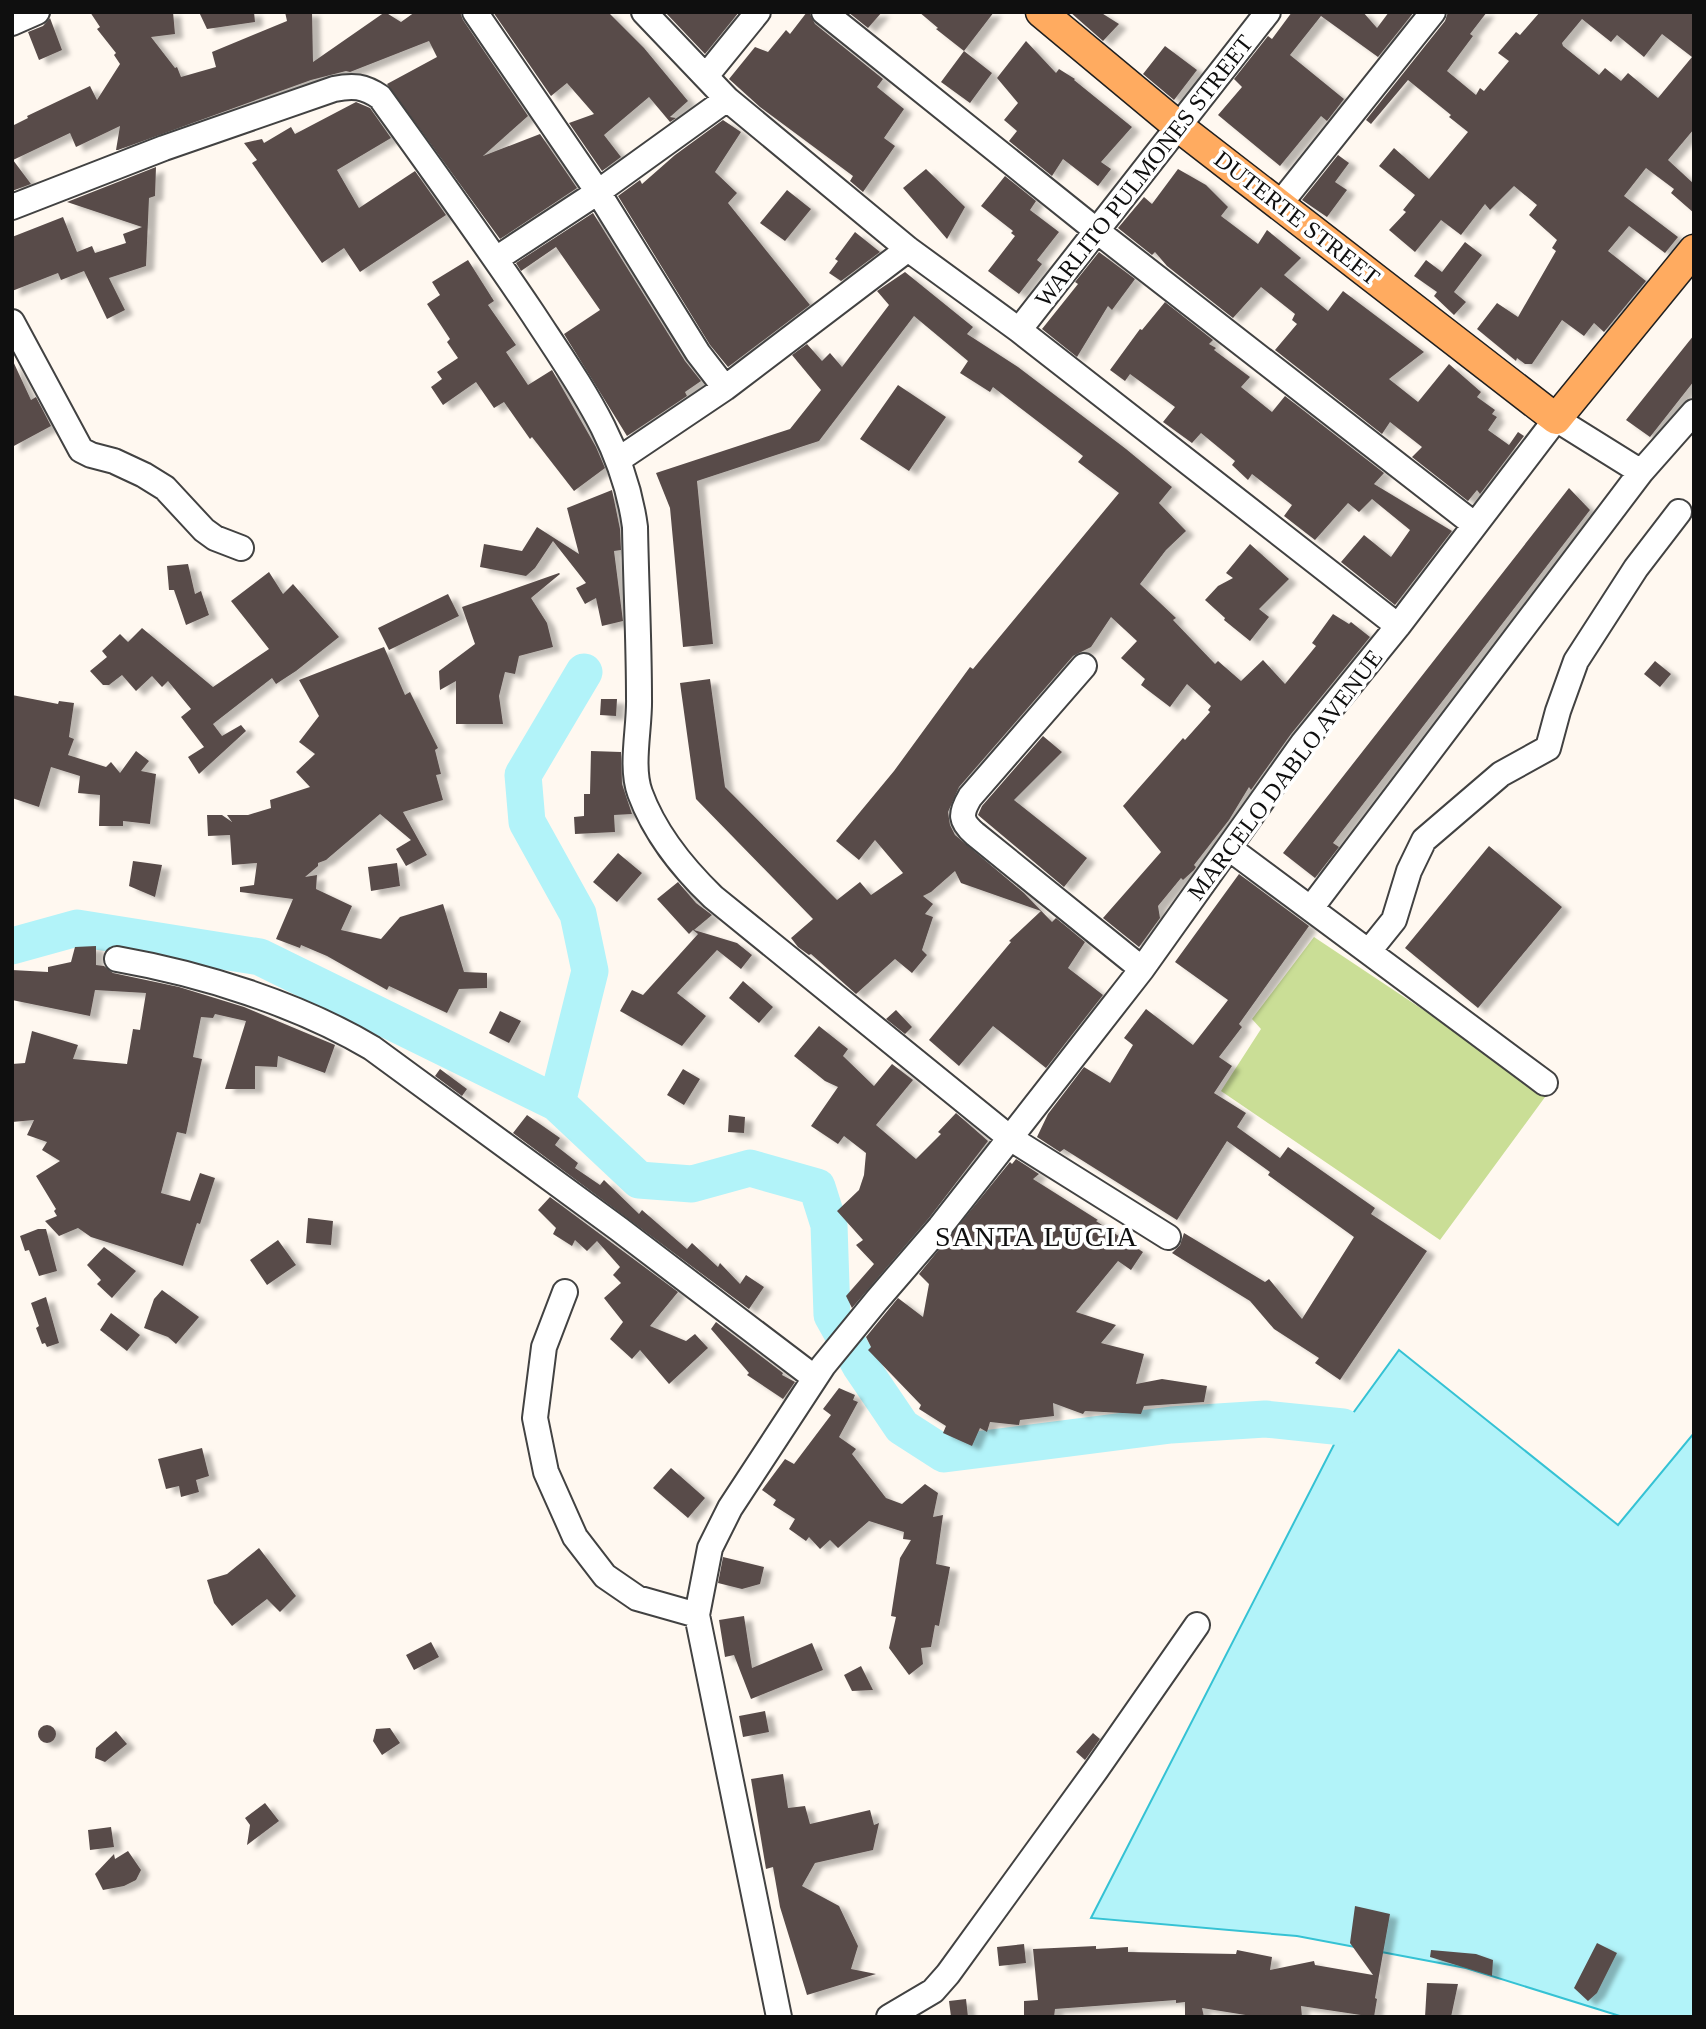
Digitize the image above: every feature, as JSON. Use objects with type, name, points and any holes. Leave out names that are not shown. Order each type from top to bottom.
[{"type":"main road","name":"DUTERTE STREET","points":[[1041,12],[1179,127],[1556,419]]},
{"type":"main road","name":"MARCELO DABLO AVENUE","points":[[1556,419],[1694,250]]},
{"type":"street","points":[[12,23],[37,12]]},
{"type":"street","points":[[475,12],[598,192],[698,353],[725,388]]},
{"type":"street","points":[[644,12],[727,99],[908,249],[1019,330],[1398,626]]},
{"type":"street","points":[[706,76],[758,12]]},
{"type":"street","points":[[824,12],[1097,231],[1475,525]]},
{"type":"street","name":"WARLITO PULMONES STREET","points":[[1019,330],[1268,12]]},
{"type":"street","points":[[1279,205],[1433,12]]},
{"type":"street","points":[[12,207],[163,148],[334,89],[352,85],[366,88],[380,97],[496,259],[586,395],[605,428],[618,460],[632,506],[635,527],[638,783],[654,825],[687,870],[713,897],[1010,1138],[1168,1237]]},
{"type":"street","points":[[496,259],[598,192],[727,99]]},
{"type":"street","points":[[618,460],[725,388],[908,249]]},
{"type":"street","points":[[12,322],[81,450],[145,475],[165,488],[204,530],[215,538],[241,548]]},
{"type":"street","points":[[1311,908],[1641,471],[1694,412]]},
{"type":"street","points":[[1556,419],[1641,471]]},
{"type":"street","name":"MARCELO DABLO AVENUE","points":[[697,1615],[710,1548],[730,1508],[819,1372],[940,1227],[1142,968],[1303,743],[1398,626],[1556,419]]},
{"type":"street","points":[[1369,951],[1394,920],[1409,871],[1424,840],[1501,774],[1548,748],[1576,661],[1636,568],[1679,512]]},
{"type":"street","points":[[1084,666],[977,789],[961,816],[963,823],[975,834],[1142,968]]},
{"type":"street","points":[[1229,848],[1545,1083]]},
{"type":"street","points":[[117,959],[186,973],[278,1004],[352,1037],[399,1067],[819,1372]]},
{"type":"street","points":[[565,1292],[544,1347],[535,1418],[546,1472],[575,1537],[605,1576],[637,1598],[697,1615],[779,2017]]},
{"type":"street","points":[[889,2017],[933,1991],[948,1974],[1197,1625]]},
{"type":"green space","points":[[1314,937],[1548,1093],[1440,1240],[1221,1091],[1261,1029],[1252,1019]]},
{"type":"water","points":[[1399,1350],[1618,1525],[1694,1433],[1694,2017],[1623,2017],[1466,1968],[1297,1936],[1091,1918],[1343,1427]]},
{"type":"building","points":[[90,12],[173,12],[175,34],[151,37],[175,68],[177,67],[181,77],[216,67],[212,52],[287,21],[285,12],[312,12],[313,62],[385,12],[401,22],[415,12],[460,12],[528,116],[483,156],[540,134],[577,188],[500,239],[387,84],[437,57],[429,41],[350,72],[311,80],[118,150],[120,126],[76,147],[70,133],[13,160],[31,184],[12,191],[12,126],[90,86],[97,100],[120,64],[114,55],[116,53],[97,29],[100,27]]},
{"type":"building","points":[[199,12],[254,12],[255,22],[207,29]]},
{"type":"building","points":[[493,12],[608,12],[644,48],[688,101],[670,117],[676,118],[670,122],[649,97],[604,135],[621,157],[602,171],[569,123],[594,114],[567,83],[551,96]]},
{"type":"building","points":[[665,12],[739,12],[705,54]]},
{"type":"building","points":[[807,12],[815,24],[883,79],[877,87],[904,109],[884,138],[895,146],[863,192],[850,181],[853,176],[760,107],[729,79],[755,47],[768,52],[786,30],[790,34]]},
{"type":"building","points":[[848,12],[882,12],[868,28]]},
{"type":"building","points":[[919,12],[994,12],[964,51]]},
{"type":"building","points":[[1070,12],[1100,12],[1119,24],[1103,41]]},
{"type":"building","points":[[1292,12],[1363,12],[1377,28],[1389,12],[1414,12],[1378,57],[1321,16],[1290,55],[1344,99],[1327,121],[1321,116],[1280,166],[1218,115],[1242,87],[1234,79],[1268,36],[1272,39]]},
{"type":"building","points":[[1448,12],[1487,12],[1447,71],[1476,95],[1480,88],[1484,91],[1509,61],[1498,53],[1516,32],[1520,35],[1540,12],[1694,12],[1694,129],[1668,160],[1694,184],[1694,213],[1671,193],[1674,189],[1646,168],[1624,196],[1678,237],[1665,253],[1629,226],[1608,251],[1646,281],[1604,332],[1594,323],[1584,336],[1562,320],[1532,364],[1525,364],[1517,358],[1516,361],[1477,329],[1497,303],[1518,317],[1556,251],[1552,248],[1557,240],[1529,215],[1537,205],[1514,186],[1490,210],[1485,204],[1461,235],[1441,220],[1415,252],[1389,230],[1406,212],[1403,210],[1415,195],[1379,166],[1394,148],[1429,179],[1468,132],[1408,80],[1371,124],[1366,120],[1445,21]],"holes":[[[1582,19],[1611,42],[1617,35],[1644,57],[1662,34],[1692,57],[1658,98],[1628,73],[1621,81],[1605,68],[1599,75],[1562,43]]]},
{"type":"building","points":[[50,18],[62,50],[39,60],[28,32],[43,26]]},
{"type":"building","points":[[1026,41],[1056,73],[1059,69],[1075,79],[1132,127],[1101,162],[1111,169],[1098,186],[1063,159],[1052,176],[1009,141],[1017,131],[1004,120],[1018,103],[997,78]]},
{"type":"building","points":[[1165,46],[1197,70],[1174,100],[1143,74]]},
{"type":"building","points":[[964,51],[992,73],[970,103],[941,82]]},
{"type":"building","points":[[356,102],[370,108],[391,138],[337,170],[359,208],[415,171],[446,215],[360,272],[344,248],[322,263],[252,163],[257,160],[244,143],[262,139],[264,143],[291,127],[295,134]]},
{"type":"building","points":[[723,120],[741,132],[715,172],[737,193],[728,203],[810,305],[728,367],[710,345],[618,196],[640,180],[642,184],[675,155]]},
{"type":"building","points":[[1338,155],[1349,163],[1335,182],[1347,190],[1327,217],[1302,200]]},
{"type":"building","points":[[156,167],[155,196],[149,198],[146,266],[109,278],[125,310],[107,319],[84,271],[61,280],[58,273],[12,291],[12,237],[63,217],[77,252],[92,246],[95,253],[126,243],[123,234],[142,227],[67,202]]},
{"type":"building","points":[[926,169],[965,207],[947,239],[903,188]]},
{"type":"building","points":[[1178,169],[1206,185],[1228,207],[1221,216],[1258,244],[1267,230],[1301,258],[1284,275],[1328,311],[1343,291],[1424,352],[1389,379],[1418,402],[1449,364],[1481,392],[1477,397],[1495,410],[1492,414],[1497,417],[1488,430],[1509,445],[1518,432],[1524,436],[1480,494],[1477,490],[1468,501],[1412,457],[1422,447],[1390,422],[1382,434],[1275,350],[1297,324],[1292,320],[1295,314],[1261,287],[1233,318],[1167,266],[1155,252],[1152,255],[1118,228],[1144,197],[1152,204]]},
{"type":"building","points":[[1005,176],[1036,201],[1030,210],[1059,232],[1037,260],[1042,264],[1019,294],[988,271],[1015,236],[1011,233],[1013,231],[981,206]]},
{"type":"building","points":[[787,190],[811,209],[785,241],[760,223]]},
{"type":"building","points":[[593,213],[685,361],[701,381],[685,392],[687,396],[627,436],[564,334],[600,310],[556,247],[521,271],[516,263]]},
{"type":"building","points":[[855,232],[880,252],[841,281],[829,273],[838,261],[835,259]]},
{"type":"building","points":[[1465,242],[1482,255],[1454,292],[1466,302],[1454,315],[1434,296],[1437,292],[1414,276],[1426,260],[1442,272]]},
{"type":"building","points":[[1099,252],[1135,279],[1112,310],[1108,306],[1077,357],[1042,329],[1078,284],[1075,282]]},
{"type":"building","points":[[468,260],[494,301],[488,305],[516,345],[506,352],[528,385],[552,370],[596,447],[605,468],[574,491],[532,437],[530,439],[504,402],[494,408],[476,382],[443,405],[431,387],[442,379],[437,372],[458,358],[447,342],[450,339],[427,304],[440,295],[432,282]]},
{"type":"building","points":[[905,272],[973,327],[967,334],[1018,367],[1172,487],[1159,503],[1186,531],[1166,550],[1140,584],[1176,618],[1173,620],[1215,664],[1218,661],[1241,681],[1263,660],[1285,684],[1316,646],[1312,643],[1333,614],[1349,624],[1351,622],[1370,637],[1291,734],[1251,790],[1249,787],[1229,820],[1194,865],[1194,870],[1183,880],[1181,878],[1158,906],[1160,918],[1139,947],[1103,918],[1161,852],[1123,806],[1183,738],[1185,740],[1210,712],[1208,710],[1211,706],[1187,684],[1170,707],[1141,685],[1145,679],[1121,658],[1137,641],[1111,617],[1091,647],[1073,656],[959,787],[948,812],[955,835],[1024,893],[1052,922],[1056,918],[1085,942],[1068,968],[1103,995],[1046,1068],[993,1026],[959,1066],[929,1040],[1011,942],[1009,941],[1041,911],[961,883],[955,871],[923,896],[933,904],[925,914],[933,917],[922,950],[927,955],[912,973],[895,959],[856,994],[811,954],[798,947],[791,938],[813,919],[696,799],[680,683],[710,679],[725,787],[837,900],[860,882],[871,895],[903,873],[875,840],[859,860],[836,841],[894,771],[970,667],[973,669],[1119,493],[1078,462],[1083,456],[993,387],[990,392],[960,373],[968,361],[914,316],[819,441],[697,481],[713,644],[683,647],[670,508],[656,473],[790,429],[821,390],[792,355],[807,344],[822,361],[830,353],[842,367],[889,305],[877,291]]},
{"type":"building","points":[[1165,302],[1213,340],[1209,344],[1216,348],[1214,350],[1250,377],[1241,387],[1272,412],[1285,396],[1384,473],[1374,484],[1452,531],[1395,605],[1341,562],[1364,535],[1391,557],[1410,530],[1372,499],[1359,512],[1348,503],[1315,540],[1284,516],[1292,505],[1252,474],[1248,480],[1232,465],[1235,461],[1201,433],[1192,443],[1163,422],[1175,407],[1130,374],[1125,381],[1110,370],[1140,329],[1142,330]]},
{"type":"building","points":[[1694,335],[1694,381],[1650,437],[1626,420]]},
{"type":"building","points":[[12,359],[31,400],[36,397],[51,426],[12,447]]},
{"type":"building","points":[[898,385],[946,417],[909,471],[860,439]]},
{"type":"building","points":[[1569,488],[1590,510],[1333,843],[1339,847],[1315,878],[1283,853]]},
{"type":"building","points":[[612,490],[620,529],[621,550],[614,551],[623,621],[602,626],[596,598],[585,604],[576,588],[586,583],[553,541],[535,568],[526,576],[480,567],[484,544],[522,551],[537,527],[579,554],[567,508]]},
{"type":"building","points":[[1250,544],[1289,579],[1259,609],[1269,617],[1250,641],[1205,600],[1218,586],[1233,578],[1226,573]]},
{"type":"building","points":[[188,564],[195,594],[201,591],[209,615],[186,625],[174,590],[169,590],[167,566]]},
{"type":"building","points":[[269,572],[283,594],[293,584],[339,637],[276,684],[272,678],[213,724],[222,736],[241,725],[246,731],[199,774],[188,757],[204,747],[181,717],[191,709],[168,681],[162,687],[152,676],[136,691],[122,675],[109,685],[103,685],[90,671],[107,657],[102,651],[120,634],[128,642],[142,628],[213,687],[269,649],[231,601]]},
{"type":"building","points":[[559,573],[531,598],[547,623],[553,647],[519,656],[515,674],[505,672],[499,696],[503,724],[456,724],[456,681],[440,690],[439,671],[475,644],[462,607]]},
{"type":"building","points":[[448,594],[459,616],[389,650],[378,628]]},
{"type":"building","points":[[384,647],[405,695],[410,692],[438,748],[435,750],[441,774],[436,775],[443,800],[403,812],[427,855],[406,866],[396,849],[411,840],[380,814],[326,860],[318,863],[305,877],[317,875],[316,889],[352,906],[341,930],[381,939],[400,917],[443,904],[464,972],[487,973],[487,988],[459,989],[447,1013],[389,986],[387,990],[327,956],[301,945],[300,948],[276,939],[293,899],[240,892],[240,887],[254,885],[257,863],[232,865],[230,835],[208,836],[207,815],[222,815],[232,822],[227,815],[248,815],[271,808],[270,800],[310,787],[296,772],[315,754],[299,742],[319,716],[299,680]]},
{"type":"building","points":[[1655,661],[1671,674],[1660,687],[1644,674]]},
{"type":"building","points":[[12,695],[58,704],[59,701],[74,703],[69,737],[74,739],[68,755],[106,767],[111,762],[120,773],[136,751],[149,761],[141,771],[156,774],[150,824],[123,821],[123,826],[99,826],[100,795],[78,793],[80,776],[51,767],[39,807],[12,798]]},
{"type":"building","points":[[601,699],[617,699],[616,716],[600,715]]},
{"type":"building","points":[[1043,736],[1062,752],[1014,800],[1087,858],[1064,887],[978,815],[982,806]]},
{"type":"building","points":[[591,751],[621,752],[622,784],[632,814],[614,815],[615,832],[575,834],[574,817],[584,816],[584,794],[590,794]]},
{"type":"building","points":[[1489,846],[1562,907],[1478,1008],[1405,948]]},
{"type":"building","points":[[618,853],[642,873],[617,902],[593,882]]},
{"type":"building","points":[[133,861],[162,865],[155,897],[129,886]]},
{"type":"building","points":[[397,863],[400,886],[371,891],[368,867]]},
{"type":"building","points":[[1239,874],[1309,926],[1239,1024],[1242,1027],[1219,1057],[1232,1066],[1214,1093],[1246,1113],[1237,1127],[1280,1158],[1288,1147],[1375,1208],[1371,1214],[1427,1251],[1340,1380],[1315,1363],[1319,1358],[1274,1329],[1250,1301],[1172,1253],[1180,1245],[1184,1233],[1265,1282],[1269,1279],[1302,1319],[1354,1237],[1268,1175],[1270,1172],[1227,1141],[1177,1220],[1064,1149],[1060,1152],[1037,1137],[1048,1114],[1084,1067],[1110,1083],[1133,1045],[1124,1038],[1146,1009],[1193,1045],[1228,1000],[1175,962]]},
{"type":"building","points":[[678,882],[696,903],[712,915],[694,930],[737,943],[752,955],[741,969],[717,950],[677,993],[706,1016],[682,1046],[620,1011],[632,990],[643,995],[698,934],[693,930],[689,934],[657,899]]},
{"type":"building","points":[[96,946],[96,965],[104,966],[113,973],[179,987],[244,1007],[335,1045],[325,1073],[278,1056],[277,1067],[255,1066],[255,1089],[225,1089],[246,1021],[215,1014],[213,1018],[201,1017],[193,1057],[202,1059],[186,1134],[177,1132],[161,1193],[190,1201],[200,1173],[215,1178],[183,1266],[91,1237],[78,1228],[59,1236],[45,1221],[57,1216],[54,1211],[56,1209],[36,1176],[60,1161],[42,1150],[47,1142],[27,1135],[34,1120],[12,1122],[12,1064],[25,1063],[32,1031],[78,1045],[73,1059],[127,1064],[133,1029],[140,1030],[146,993],[95,990],[90,1016],[12,1000],[12,970],[48,972],[48,967],[71,962],[75,947]]},
{"type":"building","points":[[743,981],[773,1007],[759,1023],[729,998]]},
{"type":"building","points":[[896,1010],[912,1027],[905,1034],[886,1019]]},
{"type":"building","points":[[500,1011],[521,1021],[509,1043],[489,1033]]},
{"type":"building","points":[[819,1026],[848,1049],[843,1056],[874,1086],[892,1064],[913,1080],[876,1125],[916,1159],[941,1134],[938,1132],[956,1113],[988,1141],[929,1218],[852,1308],[846,1296],[874,1264],[856,1245],[863,1240],[837,1211],[859,1190],[864,1175],[866,1153],[844,1136],[838,1144],[811,1126],[838,1087],[825,1081],[794,1056]]},
{"type":"building","points":[[440,1069],[467,1089],[462,1096],[435,1076]]},
{"type":"building","points":[[683,1069],[700,1079],[684,1105],[667,1095]]},
{"type":"building","points":[[527,1115],[560,1138],[555,1145],[578,1163],[575,1168],[600,1185],[604,1180],[639,1214],[642,1210],[687,1249],[692,1243],[718,1267],[720,1263],[740,1284],[746,1275],[764,1287],[749,1309],[513,1133]]},
{"type":"building","points":[[729,1115],[745,1117],[744,1133],[728,1132]]},
{"type":"building","points":[[1016,1159],[1039,1174],[1033,1179],[1143,1252],[1131,1270],[1118,1261],[1076,1312],[1116,1325],[1101,1343],[1144,1354],[1136,1384],[1162,1379],[1207,1386],[1204,1402],[1144,1406],[1141,1414],[1085,1411],[1083,1414],[1053,1403],[1054,1416],[1020,1420],[1019,1425],[990,1422],[987,1432],[980,1428],[972,1446],[943,1433],[946,1426],[919,1409],[921,1405],[868,1350],[871,1347],[866,1337],[898,1298],[923,1317],[929,1284],[919,1274],[1010,1162],[1012,1164]]},
{"type":"building","points":[[550,1197],[678,1292],[650,1326],[686,1341],[695,1334],[708,1348],[669,1384],[640,1350],[632,1359],[610,1339],[623,1322],[604,1298],[621,1283],[613,1275],[620,1267],[597,1241],[587,1251],[575,1240],[572,1246],[553,1234],[556,1228],[538,1210]]},
{"type":"building","points":[[308,1218],[333,1221],[331,1245],[306,1243]]},
{"type":"building","points":[[46,1229],[57,1271],[39,1276],[29,1250],[25,1251],[20,1236]]},
{"type":"building","points":[[278,1240],[296,1265],[267,1285],[250,1260]]},
{"type":"building","points":[[104,1247],[136,1271],[112,1298],[97,1284],[101,1280],[87,1265]]},
{"type":"building","points":[[162,1290],[199,1317],[176,1344],[168,1337],[144,1328],[154,1299]]},
{"type":"building","points":[[46,1297],[59,1343],[47,1347],[45,1343],[42,1344],[36,1328],[39,1326],[31,1303]]},
{"type":"building","points":[[111,1313],[140,1335],[127,1351],[100,1330]]},
{"type":"building","points":[[716,1322],[783,1373],[782,1375],[795,1382],[783,1399],[747,1375],[749,1373],[711,1329]]},
{"type":"building","points":[[839,1388],[855,1395],[853,1400],[858,1402],[839,1437],[856,1449],[852,1454],[886,1498],[902,1504],[925,1484],[938,1493],[933,1517],[943,1515],[936,1564],[950,1567],[939,1626],[935,1625],[931,1647],[921,1648],[923,1664],[909,1675],[889,1648],[896,1617],[891,1616],[900,1558],[911,1540],[903,1539],[904,1532],[869,1521],[838,1548],[830,1540],[820,1549],[809,1537],[806,1541],[789,1529],[795,1519],[773,1505],[776,1500],[762,1490],[785,1459],[794,1464],[831,1415],[823,1409]]},
{"type":"building","points":[[202,1448],[209,1476],[196,1480],[199,1492],[181,1497],[179,1486],[166,1489],[158,1459]]},
{"type":"building","points":[[671,1468],[705,1498],[688,1518],[653,1488]]},
{"type":"building","points":[[259,1548],[296,1596],[280,1612],[267,1599],[232,1626],[214,1603],[207,1580],[227,1574]]},
{"type":"building","points":[[723,1557],[764,1567],[760,1584],[742,1589],[718,1583]]},
{"type":"building","points":[[744,1616],[752,1668],[812,1643],[823,1670],[751,1699],[734,1655],[725,1657],[719,1620]]},
{"type":"building","points":[[431,1642],[439,1657],[414,1670],[406,1655]]},
{"type":"building","points":[[861,1666],[873,1690],[852,1691],[844,1675]]},
{"type":"building","points":[[765,1711],[769,1732],[743,1737],[739,1716]]},
{"type":"building","points":[[47,1725],[53,1728],[56,1734],[53,1740],[47,1743],[41,1740],[38,1734],[41,1728]]},
{"type":"building","points":[[390,1728],[400,1743],[382,1755],[373,1741],[376,1729]]},
{"type":"building","points":[[116,1731],[127,1744],[105,1762],[95,1758],[96,1748]]},
{"type":"building","points":[[1093,1733],[1100,1739],[1085,1760],[1076,1752]]},
{"type":"building","points":[[783,1774],[788,1808],[805,1806],[810,1824],[870,1810],[874,1825],[879,1823],[873,1850],[815,1863],[802,1886],[839,1906],[858,1946],[851,1969],[876,1974],[807,1995],[780,1907],[773,1867],[766,1869],[751,1779]]},
{"type":"building","points":[[265,1803],[279,1821],[247,1845],[250,1825],[245,1818]]},
{"type":"building","points":[[111,1827],[114,1847],[90,1850],[88,1830]]},
{"type":"building","points":[[128,1851],[141,1870],[136,1880],[124,1886],[103,1890],[95,1874],[114,1854],[115,1859]]},
{"type":"building","points":[[1355,1906],[1390,1914],[1374,2017],[1301,2006],[1302,2017],[1258,2017],[1202,2008],[1204,2017],[1185,2017],[1185,2002],[1176,2003],[1176,2000],[1055,2009],[1054,2017],[1024,2017],[1024,2001],[1038,2000],[1033,1949],[1096,1946],[1096,1949],[1128,1947],[1128,1952],[1236,1954],[1237,1950],[1272,1957],[1270,1970],[1314,1961],[1315,1965],[1373,1975],[1350,1943]]},
{"type":"building","points":[[1597,1943],[1617,1953],[1597,1993],[1588,2001],[1574,1988]]},
{"type":"building","points":[[1024,1944],[1026,1963],[999,1966],[997,1947]]},
{"type":"building","points":[[1431,1950],[1476,1954],[1493,1960],[1492,1976],[1430,1957]]},
{"type":"building","points":[[1427,1983],[1458,1984],[1451,2017],[1425,2017]]},
{"type":"building","points":[[966,1999],[968,2017],[951,2017],[949,2001]]},
{"type":"waterway","points":[[557,1103],[590,971],[578,914],[527,822],[523,775],[584,672]]},
{"type":"waterway","points":[[12,946],[77,928],[260,957],[557,1103],[639,1180],[692,1184],[750,1168],[817,1187],[829,1225],[832,1315],[860,1365],[902,1427],[944,1454],[1171,1425],[1265,1419],[1343,1427]]},
{"type":"district","name":"SANTA LUCIA","points":[[1037,1236]]}]
